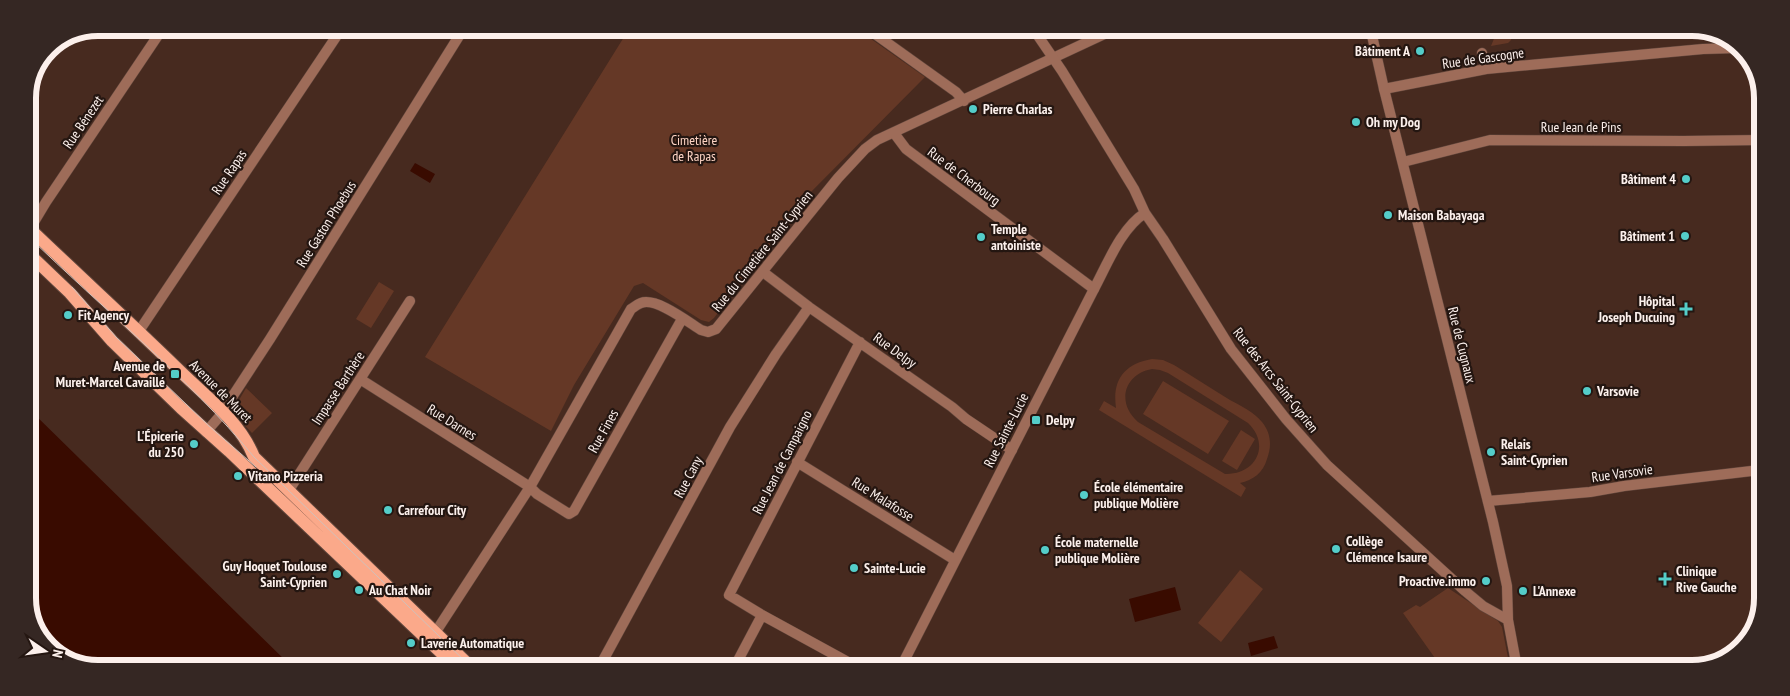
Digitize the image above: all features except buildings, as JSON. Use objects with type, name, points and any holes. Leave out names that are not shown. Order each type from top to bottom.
[{"type":"main road","name":"Avenue de Muret","points":[[36,236],[223,411],[243,434],[254,457],[464,660]]},
{"type":"main road","points":[[36,261],[70,293],[112,341],[206,432],[236,458],[449,660]]},
{"type":"street","name":"Rue Bénezet","points":[[36,217],[158,36]]},
{"type":"street","name":"Rue Rapas","points":[[139,331],[337,36]]},
{"type":"street","name":"Rue Gaston Phoebus","points":[[206,432],[223,411],[459,36]]},
{"type":"street","points":[[878,36],[956,92],[964,101]]},
{"type":"street","name":"Rue des Arcs Saint-Cyprien","points":[[1038,36],[1134,189],[1145,213],[1231,349],[1286,419],[1327,464],[1465,591],[1483,606],[1508,620]]},
{"type":"street","name":"Rue du Cimetière Saint-Cyprien","points":[[436,633],[530,487],[631,309],[642,302],[651,302],[662,306],[701,330],[708,332],[716,329],[838,178],[865,149],[877,140],[964,101],[1099,36]]},
{"type":"street","name":"Rue de Cugnaux","points":[[1373,36],[1384,89],[1488,501],[1507,586],[1508,620],[1516,660]]},
{"type":"street","name":"Rue de Gascogne","points":[[1384,89],[1434,74],[1728,48]]},
{"type":"street","points":[[1482,53],[1486,69]]},
{"type":"street","name":"Rue de Cherbourg","points":[[894,132],[898,141],[906,150],[1094,289]]},
{"type":"street","name":"Rue Jean de Pins","points":[[1403,162],[1490,140],[1754,140]]},
{"type":"street","name":"Rue Sainte-Lucie","points":[[905,660],[1094,289],[1133,221],[1145,213]]},
{"type":"street","name":"Rue Delpy","points":[[763,272],[809,307],[1012,450]]},
{"type":"street","name":"Impasse Barthère","points":[[289,490],[410,301]]},
{"type":"street","name":"Rue Cany","points":[[603,660],[730,427],[776,354],[809,307]]},
{"type":"street","name":"Rue Fines","points":[[530,487],[537,494],[568,514],[574,511],[682,319]]},
{"type":"street","name":"Rue Jean de Campaigno","points":[[762,615],[729,595],[860,342]]},
{"type":"street","name":"Rue Darnes","points":[[360,379],[530,487]]},
{"type":"street","name":"Rue Malafosse","points":[[797,462],[955,560]]},
{"type":"street","name":"Rue Varsovie","points":[[1488,501],[1590,492],[1624,486],[1754,471]]},
{"type":"street","points":[[738,660],[762,615],[846,660]]},
{"type":"green space","name":"Cimetière de Rapas","points":[[625,36],[867,36],[925,77],[807,196],[709,322],[701,320],[643,283],[634,286],[574,385],[551,431],[425,357]]},
{"type":"green space","points":[[1495,36],[1511,36],[1511,40],[1508,43],[1491,46]]},
{"type":"green space","points":[[379,282],[394,291],[371,328],[356,319]]},
{"type":"green space","points":[[1152,359],[1163,360],[1174,365],[1255,415],[1265,426],[1269,435],[1269,454],[1260,472],[1253,478],[1240,483],[1246,488],[1241,497],[1099,410],[1104,401],[1116,408],[1115,398],[1118,382],[1127,369],[1142,361]],"holes":[[[1152,369],[1168,373],[1248,423],[1255,432],[1259,449],[1257,457],[1252,464],[1245,470],[1225,474],[1138,422],[1127,406],[1126,390],[1129,383],[1142,372]]]},
{"type":"green space","points":[[1163,381],[1229,421],[1208,454],[1143,414]]},
{"type":"green space","points":[[246,388],[272,413],[252,433],[232,412]]},
{"type":"green space","points":[[1241,430],[1255,439],[1237,470],[1222,461]]},
{"type":"green space","points":[[1240,570],[1263,589],[1221,642],[1198,623]]},
{"type":"green space","points":[[1448,588],[1498,621],[1502,627],[1508,660],[1436,660],[1403,613],[1416,605],[1420,607]]},
{"type":"shaded area","points":[[415,163],[435,174],[430,183],[410,171]]},
{"type":"shaded area","points":[[36,416],[285,660],[86,659],[70,652],[70,626],[44,626],[37,610]]},
{"type":"shaded area","points":[[1175,587],[1181,610],[1135,622],[1129,599]]},
{"type":"shaded area","points":[[1274,636],[1278,648],[1251,656],[1248,643]]},
{"type":"tram line","points":[[36,244],[173,371],[228,427],[254,457],[464,660]]},
{"type":"tram line","points":[[72,287],[116,337],[210,427],[256,467]]},
{"type":"place","name":"Bâtiment A","points":[[1420,51]]},
{"type":"place","name":"Pierre Charlas","points":[[973,109]]},
{"type":"place","name":"Oh my Dog","points":[[1356,122]]},
{"type":"place","name":"Bâtiment 4","points":[[1686,179]]},
{"type":"place","name":"Maison Babayaga","points":[[1388,215]]},
{"type":"place","name":"Bâtiment 1","points":[[1685,236]]},
{"type":"place","name":"Temple antoiniste","points":[[981,237]]},
{"type":"place","name":"Hôpital Joseph Ducuing","points":[[1686,309]]},
{"type":"place","name":"Fit Agency","points":[[68,315]]},
{"type":"place","name":"Avenue de Muret-Marcel Cavaillé","points":[[175,374]]},
{"type":"place","name":"Varsovie","points":[[1587,391]]},
{"type":"place","name":"Delpy","points":[[1036,420]]},
{"type":"place","name":"L'Épicerie du 250","points":[[194,444]]},
{"type":"place","name":"Relais Saint-Cyprien","points":[[1491,452]]},
{"type":"place","name":"Vitano Pizzeria","points":[[238,476]]},
{"type":"place","name":"École élémentaire publique Molière","points":[[1084,495]]},
{"type":"place","name":"Carrefour City","points":[[388,510]]},
{"type":"place","name":"Collège Clémence Isaure","points":[[1336,549]]},
{"type":"place","name":"École maternelle publique Molière","points":[[1045,550]]},
{"type":"place","name":"Sainte-Lucie","points":[[854,568]]},
{"type":"place","name":"Guy Hoquet Toulouse Saint-Cyprien","points":[[337,574]]},
{"type":"place","name":"Clinique Rive Gauche","points":[[1665,579]]},
{"type":"place","name":"Proactive.immo","points":[[1486,581]]},
{"type":"place","name":"Au Chat Noir","points":[[359,590]]},
{"type":"place","name":"L'Annexe","points":[[1523,591]]},
{"type":"place","name":"Laverie Automatique","points":[[411,643]]}]
